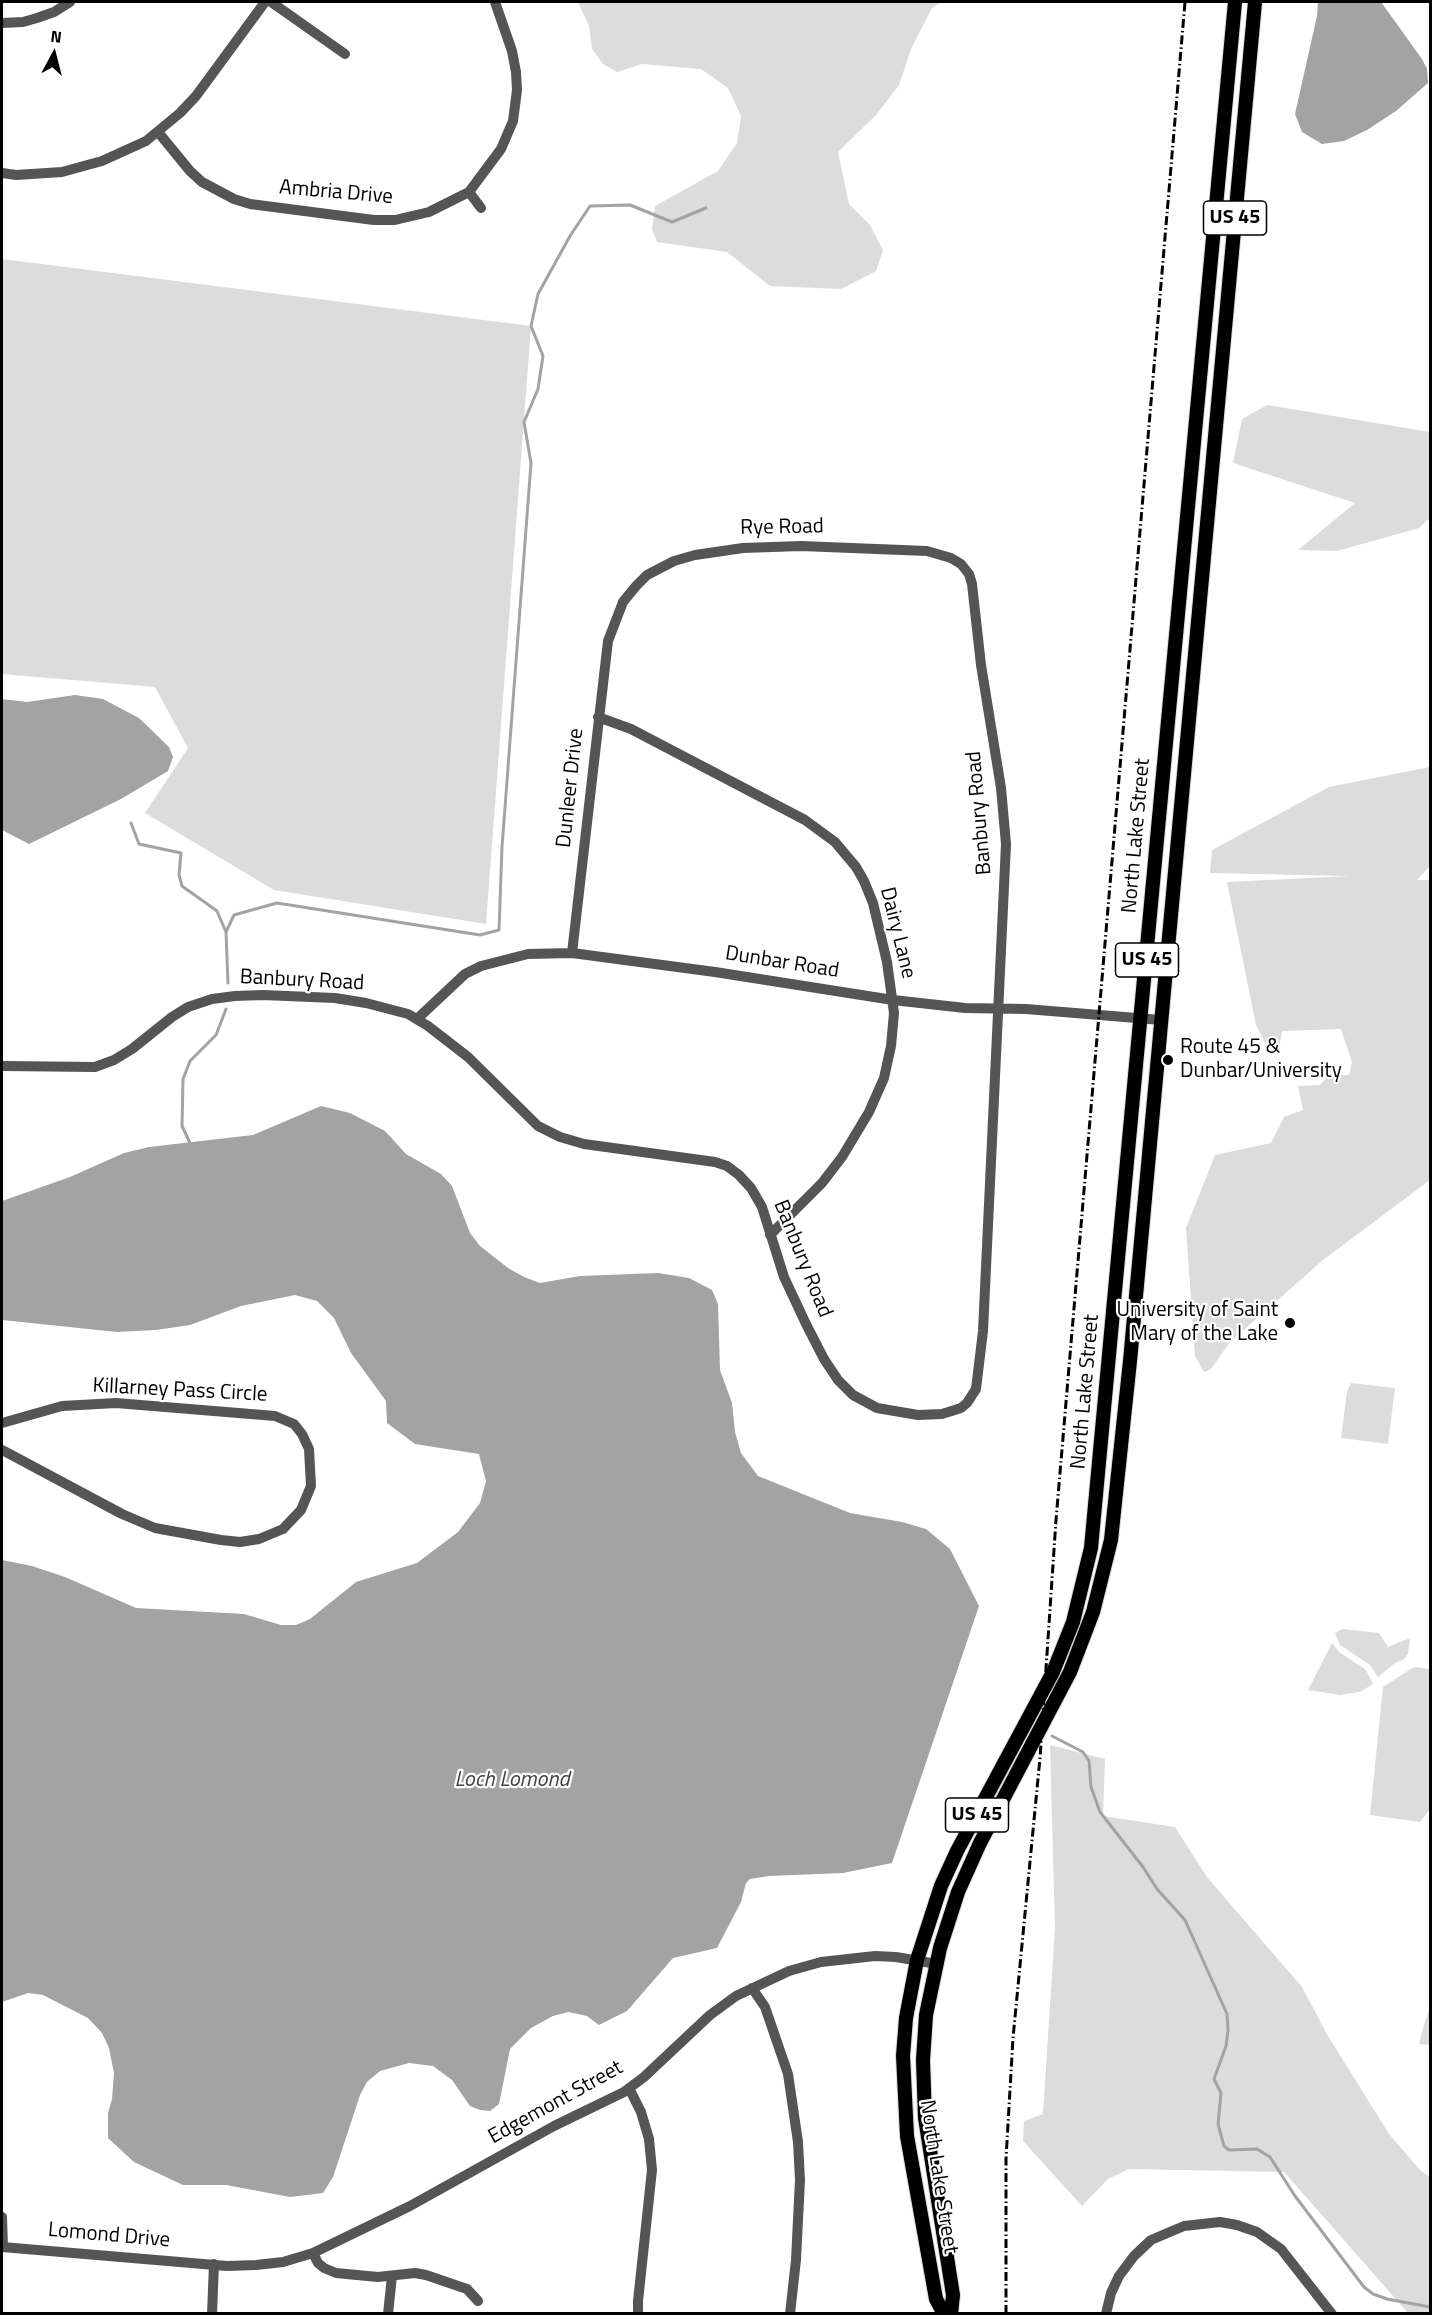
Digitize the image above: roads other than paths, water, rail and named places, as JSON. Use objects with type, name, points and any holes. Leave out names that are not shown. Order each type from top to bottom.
[{"type":"main road","name":"North Lake Street","points":[[945,2313],[936,2299],[907,2136],[904,2040],[908,1999],[916,1960],[933,1908],[957,1851],[1053,1672],[1073,1622],[1086,1575],[1096,1514],[1235,2]]},
{"type":"main road","name":"North Lake Street","points":[[951,2313],[952,2295],[927,2134],[924,2099],[925,2026],[937,1964],[951,1912],[972,1860],[1070,1672],[1093,1612],[1107,1561],[1117,1499],[1255,2]]},
{"type":"street","points":[[2,23],[23,22],[37,18],[54,12],[70,2]]},
{"type":"street","points":[[2,173],[43,174],[82,168],[128,150],[158,132],[196,96],[265,2]]},
{"type":"street","points":[[272,2],[345,54]]},
{"type":"street","name":"Ambria Drive","points":[[158,132],[202,182],[226,196],[250,204],[374,220],[395,220],[429,212],[469,192],[484,174],[508,135],[513,121],[517,90],[512,51],[495,2]]},
{"type":"street","points":[[469,192],[481,208]]},
{"type":"street","name":"Rye Road","points":[[612,629],[623,602],[647,575],[674,561],[716,551],[801,546],[927,551],[951,558],[961,564],[969,574],[972,584]]},
{"type":"street","name":"Banbury Road","points":[[2,1066],[95,1066],[114,1060],[132,1049],[172,1017],[212,999],[264,995],[335,998],[388,1008],[417,1019],[468,1057],[538,1126],[560,1137],[584,1144],[699,1159],[727,1166],[751,1188],[762,1207],[784,1277],[806,1324],[829,1366],[853,1395],[877,1408],[918,1415],[942,1414],[961,1408],[969,1401],[976,1389],[983,1331],[1006,844],[1001,788],[981,665],[972,584]]},
{"type":"street","name":"Dunleer Drive","points":[[572,953],[592,768],[598,736],[598,717],[612,629]]},
{"type":"street","name":"Dairy Lane","points":[[598,717],[631,729],[805,820],[835,842],[856,867],[873,903],[893,1000],[891,1046],[884,1078],[869,1112],[842,1157],[822,1183],[770,1235]]},
{"type":"street","name":"Dunbar Road","points":[[417,1019],[465,974],[481,966],[528,954],[572,953],[716,972],[893,1000],[965,1008],[997,1008],[1161,1020]]},
{"type":"street","name":"Killarney Pass Circle","points":[[2,1423],[62,1407],[116,1403],[275,1416],[294,1424],[302,1434],[309,1449],[311,1486],[302,1510],[283,1529],[259,1539],[240,1542],[221,1540],[155,1527],[129,1517],[2,1450]]},
{"type":"street","name":"Edgemont Street","points":[[214,2264],[256,2265],[283,2262],[313,2253],[410,2206],[554,2126],[629,2088],[644,2077],[710,2015],[752,1988],[789,1971],[821,1962],[875,1956],[937,1964]]},
{"type":"street","points":[[752,1988],[765,2007],[788,2074],[798,2142],[800,2180],[790,2313]]},
{"type":"street","points":[[629,2088],[641,2112],[649,2139],[652,2170],[638,2313]]},
{"type":"street","points":[[2,2217],[2,2247]]},
{"type":"street","points":[[1106,2313],[1111,2293],[1119,2276],[1134,2256],[1151,2240],[1184,2226],[1202,2223],[1237,2225],[1257,2232],[1281,2249],[1332,2313]]},
{"type":"street","name":"Lomond Drive","points":[[2,2247],[214,2264]]},
{"type":"street","points":[[313,2253],[318,2263],[336,2273],[378,2277],[415,2273],[426,2275],[467,2289],[478,2301]]},
{"type":"street","points":[[212,2313],[214,2264]]},
{"type":"street","points":[[388,2313],[392,2276]]},
{"type":"water","points":[[1318,2],[1381,2],[1422,59],[1427,69],[1428,83],[1396,111],[1367,130],[1344,141],[1322,144],[1302,132],[1295,114],[1317,16]]},
{"type":"water","points":[[75,695],[103,699],[139,718],[169,747],[173,757],[168,771],[121,799],[29,844],[2,830],[2,699],[27,702]]},
{"type":"water","name":"Loch Lomond","points":[[321,1106],[350,1113],[385,1131],[406,1154],[441,1174],[452,1186],[470,1233],[480,1246],[508,1268],[524,1277],[540,1283],[580,1276],[658,1273],[689,1278],[712,1290],[718,1304],[720,1370],[732,1403],[735,1432],[741,1453],[758,1476],[850,1513],[902,1522],[926,1529],[950,1549],[979,1606],[892,1863],[843,1873],[750,1879],[746,1883],[741,1902],[717,1948],[673,1958],[627,2011],[599,2025],[587,2016],[568,2012],[553,2016],[531,2028],[510,2049],[499,2104],[490,2111],[470,2106],[452,2080],[433,2066],[409,2063],[380,2071],[367,2082],[360,2095],[333,2177],[323,2193],[290,2197],[226,2185],[183,2185],[134,2162],[108,2138],[108,2113],[112,2099],[114,2073],[109,2048],[102,2033],[88,2018],[43,1995],[28,1993],[2,2002],[2,1560],[32,1566],[65,1577],[136,1608],[244,1614],[281,1625],[296,1625],[310,1619],[356,1582],[417,1563],[458,1532],[480,1503],[486,1481],[479,1454],[415,1444],[387,1423],[386,1401],[351,1353],[334,1318],[317,1301],[295,1295],[241,1306],[190,1325],[156,1330],[117,1332],[2,1320],[2,1201],[70,1177],[124,1153],[149,1147],[253,1135]]},
{"type":"waterway","points":[[226,932],[234,915],[277,903],[480,935],[499,930],[502,847],[531,463],[524,422],[538,389],[543,356],[531,326],[538,294],[570,236],[590,206],[630,205],[672,222],[706,208]]},
{"type":"waterway","points":[[131,823],[139,844],[181,853],[179,875],[182,886],[217,911],[226,932],[228,983]]},
{"type":"waterway","points":[[190,1143],[182,1126],[183,1079],[190,1061],[216,1035],[226,1009]]},
{"type":"waterway","points":[[1052,1736],[1083,1752],[1089,1761],[1091,1787],[1100,1812],[1143,1867],[1157,1889],[1185,1920],[1227,2014],[1226,2046],[1214,2079],[1221,2093],[1218,2124],[1224,2146],[1229,2150],[1257,2149],[1270,2157],[1295,2196],[1364,2287],[1373,2294],[1387,2299],[1430,2307]]},
{"type":"railway","points":[[1006,2314],[1006,2159],[1013,2038],[1040,1758],[1056,1520],[1185,2]]},
{"type":"place","name":"Route 45 & Dunbar/University","points":[[1168,1060]]},
{"type":"place","name":"University of Saint Mary of the Lake","points":[[1290,1323]]}]
